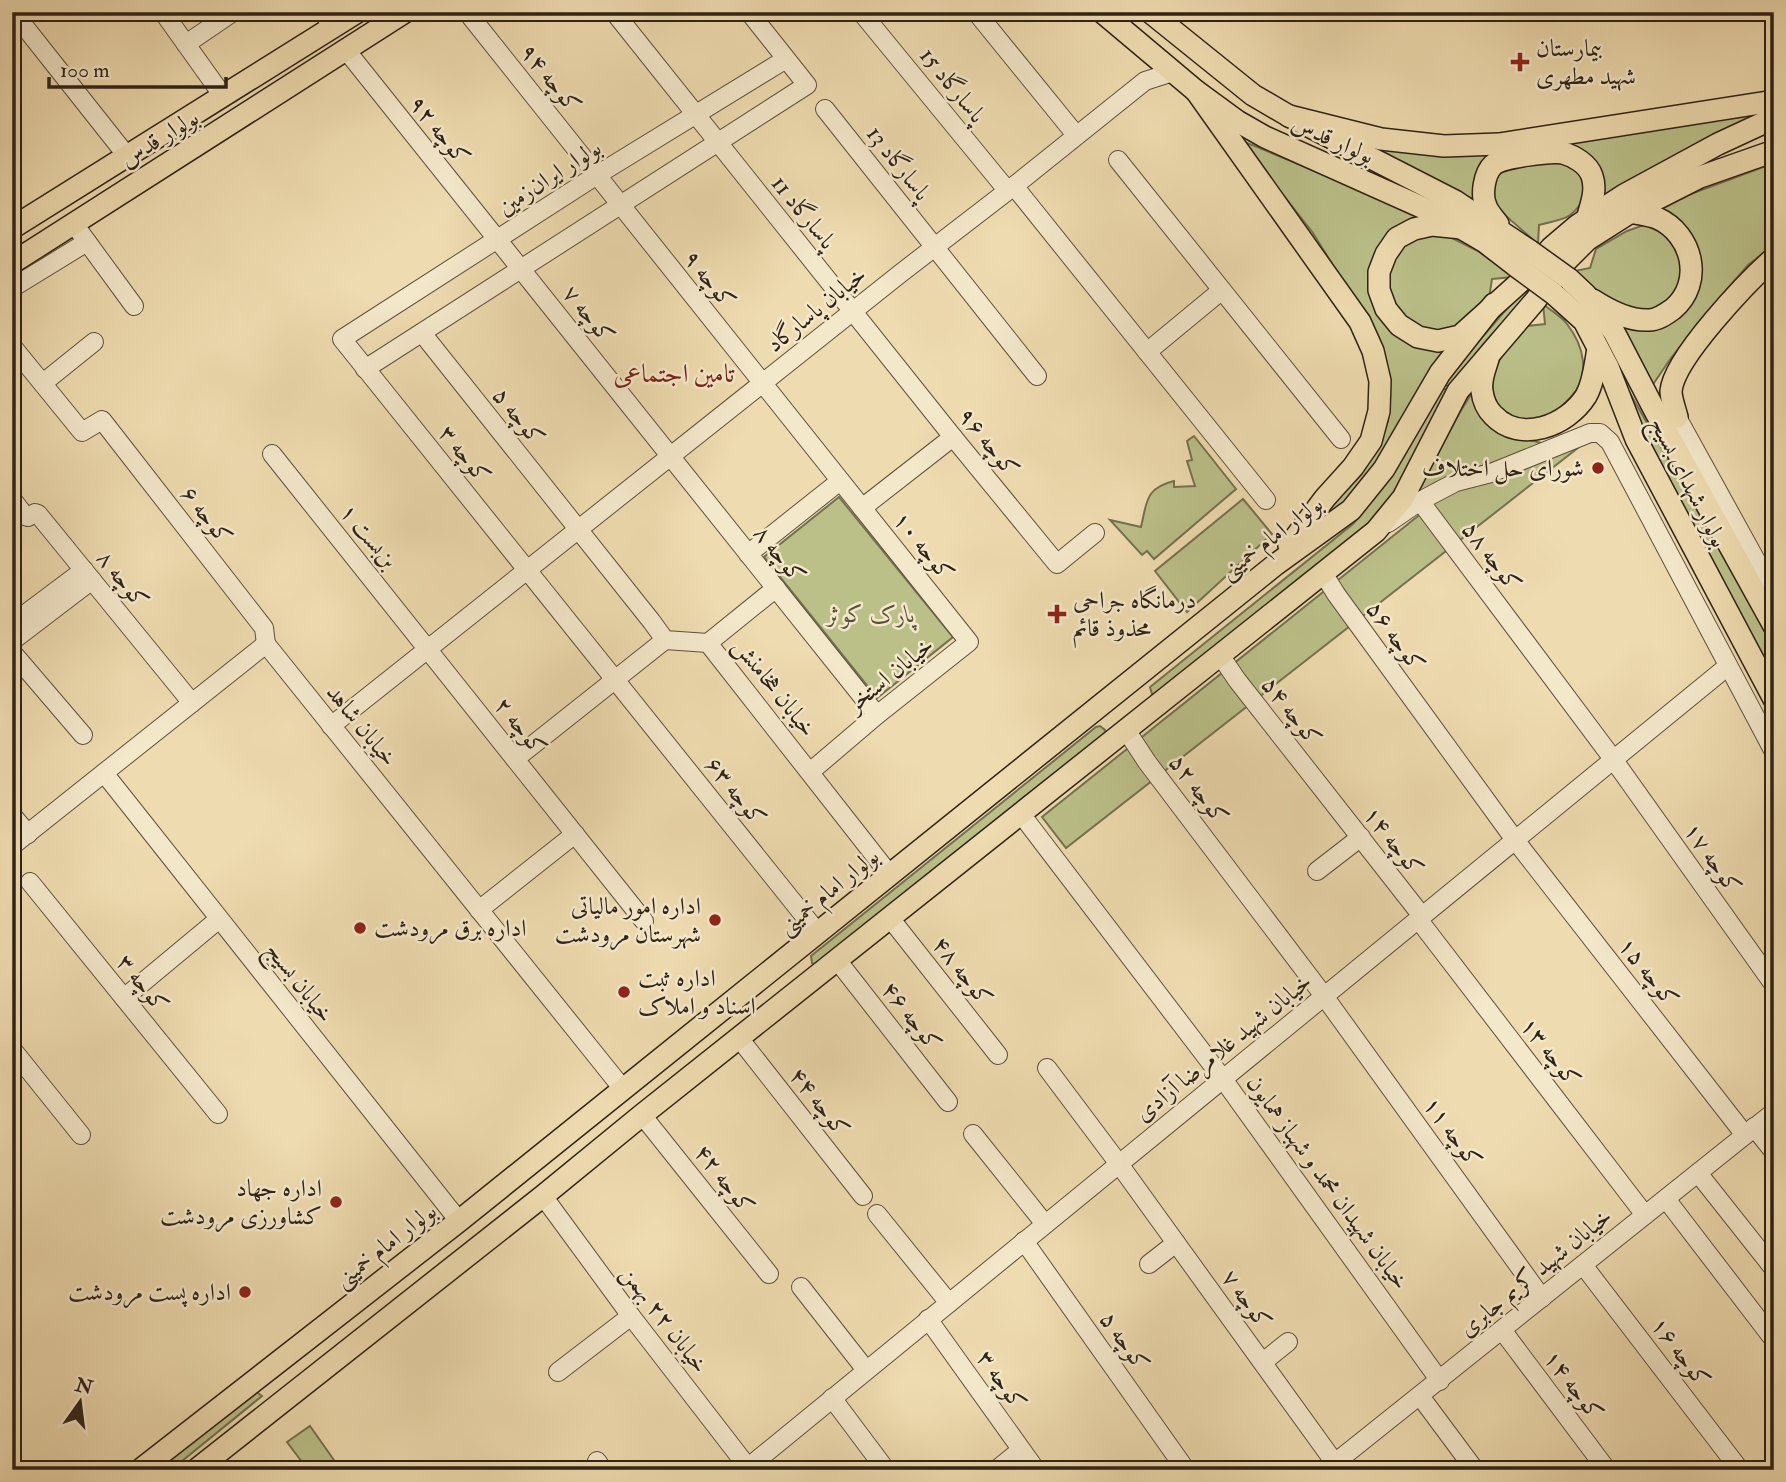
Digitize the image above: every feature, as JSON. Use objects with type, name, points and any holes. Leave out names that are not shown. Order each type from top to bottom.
[{"type":"main road","name":"بولوار قدس","points":[[15,222],[223,96],[328,20],[357,12]]},
{"type":"main road","name":"بولوار قدس","points":[[12,263],[405,12]]},
{"type":"main road","name":"بولوار قدس","points":[[1102,12],[1196,91],[1237,121],[1265,137],[1437,214],[1485,242],[1523,258]]},
{"type":"main road","name":"بولوار قدس","points":[[1150,12],[1253,95],[1455,201],[1504,232],[1553,291]]},
{"type":"main road","points":[[1196,91],[1360,322],[1373,351],[1380,381],[1379,411],[1371,440],[1353,467],[1325,498],[1275,565]]},
{"type":"main road","points":[[1289,116],[1381,139],[1444,146],[1499,144],[1774,101]]},
{"type":"main road","points":[[1462,229],[1432,225],[1414,229],[1397,239],[1386,254],[1379,272],[1379,290],[1386,309],[1399,325],[1418,337],[1438,341],[1460,336],[1519,283],[1551,248],[1587,219],[1671,169],[1774,118]]},
{"type":"main road","points":[[196,1470],[1377,531],[1403,498],[1458,391],[1491,353],[1553,291],[1564,262],[1587,240],[1631,212],[1700,177],[1774,151]]},
{"type":"main road","points":[[1504,232],[1486,207],[1483,193],[1486,177],[1493,165],[1503,159],[1561,153],[1586,165],[1592,175],[1594,188],[1587,219]]},
{"type":"main road","points":[[1586,295],[1605,308],[1630,319],[1651,321],[1665,315],[1678,304],[1687,291],[1691,275],[1691,257],[1685,243],[1673,229],[1657,218],[1631,212]]},
{"type":"main road","points":[[1677,417],[1671,392],[1677,371],[1693,347],[1752,277],[1774,258]]},
{"type":"main road","name":"بولوار شهدای بسیج","points":[[1553,291],[1586,295],[1614,332],[1774,626]]},
{"type":"main road","name":"بولوار شهدای بسیج","points":[[1553,291],[1584,321],[1608,367],[1636,439],[1774,698]]},
{"type":"main road","name":"بولوار امام خمینی","points":[[140,1470],[458,1221],[1275,565],[1351,510],[1384,469],[1440,373],[1494,304]]},
{"type":"main road","points":[[1491,353],[1483,374],[1482,391],[1488,410],[1500,423],[1518,430],[1536,430],[1557,423],[1573,411],[1586,395],[1598,349]]},
{"type":"main road","points":[[1102,704],[1126,730]]},
{"type":"main road","points":[[919,852],[921,870],[931,879],[937,880]]},
{"type":"main road","points":[[784,960],[794,965],[802,975],[804,986]]},
{"type":"main road","points":[[265,1370],[289,1396]]},
{"type":"street","points":[[13,12],[127,156]]},
{"type":"street","points":[[163,12],[223,96]]},
{"type":"street","points":[[186,44],[233,12]]},
{"type":"street","name":"کوچه ۹۴","points":[[467,12],[620,205]]},
{"type":"street","points":[[614,12],[718,143]]},
{"type":"street","points":[[365,369],[807,85],[748,12]]},
{"type":"street","name":"پاسارگاد 15","points":[[861,12],[1147,352],[1266,500]]},
{"type":"street","points":[[976,12],[1076,135]]},
{"type":"street","name":"کوچه ۹۲","points":[[346,50],[521,269]]},
{"type":"street","name":"بولوار ایران‌زمین","points":[[342,340],[597,175],[786,59]]},
{"type":"street","name":"خیابان پاسارگاد","points":[[331,726],[1145,81],[1174,72]]},
{"type":"street","name":"پاسارگاد 13","points":[[825,109],[1037,376]]},
{"type":"street","name":"پاسارگاد 11","points":[[718,143],[852,311]]},
{"type":"street","points":[[1118,160],[1340,439]]},
{"type":"street","name":"کوچه ۹","points":[[620,205],[840,481]]},
{"type":"street","points":[[74,224],[134,306]]},
{"type":"street","points":[[12,288],[87,242]]},
{"type":"street","name":"کوچه ۷","points":[[521,269],[670,456]]},
{"type":"street","points":[[1147,352],[1222,290]]},
{"type":"street","name":"کوچه ۹۶","points":[[852,311],[1057,564],[1095,533]]},
{"type":"street","name":"کوچه ۵","points":[[422,333],[578,529]]},
{"type":"street","name":"کوچه ۳","points":[[342,340],[615,681]]},
{"type":"street","points":[[15,356],[43,383],[94,342]]},
{"type":"street","name":"کوچه ۶","points":[[43,383],[82,432],[101,421],[264,628],[266,644]]},
{"type":"street","points":[[1677,417],[1774,593]]},
{"type":"street","points":[[1377,531],[1420,501],[1456,482],[1491,473],[1590,433],[1600,433],[1610,442],[1774,752]]},
{"type":"street","points":[[862,508],[953,437]]},
{"type":"street","name":"بن‌بست ۱","points":[[272,454],[428,649]]},
{"type":"street","name":"کوچه ۸","points":[[670,456],[877,715]]},
{"type":"street","points":[[748,554],[840,481]]},
{"type":"street","name":"کوچه ۱۰","points":[[840,481],[969,642]]},
{"type":"street","name":"کوچه ۸","points":[[12,499],[25,516],[38,513],[192,703]]},
{"type":"street","name":"کوچه ۵۸","points":[[1420,501],[1613,759]]},
{"type":"street","points":[[515,759],[665,640],[578,529]]},
{"type":"street","points":[[1747,544],[1748,579]]},
{"type":"street","name":"کوچه ۵۶","points":[[1324,573],[1336,594],[1515,840]]},
{"type":"street","points":[[12,624],[88,575]]},
{"type":"street","points":[[12,641],[88,575]]},
{"type":"street","points":[[708,642],[776,588]]},
{"type":"street","name":"خیابان هخامنش","points":[[665,640],[708,642],[890,875]]},
{"type":"street","name":"خیابان استخر","points":[[810,772],[969,642]]},
{"type":"street","points":[[12,846],[266,644]]},
{"type":"street","name":"خیابان شاهد","points":[[266,644],[623,1089]]},
{"type":"street","name":"کوچه ۲","points":[[428,649],[644,921]]},
{"type":"street","points":[[12,652],[83,735]]},
{"type":"street","name":"کوچه ۵۴","points":[[1220,655],[1328,796]]},
{"type":"street","name":"خیابان شهید غلامرضا آزادی","points":[[748,1469],[1728,666]]},
{"type":"street","name":"کوچه ۶۳","points":[[615,681],[818,933]]},
{"type":"street","name":"کوچه ۵۲","points":[[1126,730],[1147,762],[1324,996]]},
{"type":"street","name":"کوچه ۱۷","points":[[1613,759],[1774,985]]},
{"type":"street","name":"خیابان بسیج","points":[[104,773],[458,1221]]},
{"type":"street","name":"کوچه ۱۴","points":[[1328,796],[1420,918]]},
{"type":"street","name":"خیابان شهیدان محمد و شهباز همایون","points":[[1021,814],[1223,1079],[1440,1381]]},
{"type":"street","points":[[12,815],[28,834]]},
{"type":"street","points":[[479,910],[575,834]]},
{"type":"street","points":[[1317,871],[1361,838]]},
{"type":"street","name":"کوچه ۱۵","points":[[1515,840],[1749,1131],[1774,1152]]},
{"type":"street","name":"کوچه ۳","points":[[30,882],[218,1114]]},
{"type":"street","name":"کوچه ۴۸","points":[[890,918],[998,1055]]},
{"type":"street","name":"کوچه ۱۳","points":[[1420,918],[1645,1215]]},
{"type":"street","points":[[124,998],[219,919]]},
{"type":"street","name":"کوچه ۴۶","points":[[837,960],[948,1102]]},
{"type":"street","name":"کوچه ۱۱","points":[[1324,996],[1542,1297]]},
{"type":"street","name":"کوچه ۴۴","points":[[738,1038],[863,1196]]},
{"type":"street","points":[[12,1049],[81,1135]]},
{"type":"street","name":"کوچه ۷","points":[[1047,1068],[1263,1362],[1334,1468]]},
{"type":"street","name":"خیابان شهید کریم جابری","points":[[1334,1468],[1774,1111]]},
{"type":"street","name":"کوچه ۴۲","points":[[642,1115],[769,1274]]},
{"type":"street","points":[[973,1134],[1045,1224]]},
{"type":"street","points":[[1698,1173],[1774,1269]]},
{"type":"street","name":"خیابان ۲۲ بهمن","points":[[543,1196],[748,1469]]},
{"type":"street","points":[[1666,1199],[1774,1340]]},
{"type":"street","points":[[877,1214],[948,1303]]},
{"type":"street","name":"کوچه ۵","points":[[1024,1241],[1185,1470]]},
{"type":"street","points":[[1149,1264],[1176,1243]]},
{"type":"street","name":"کوچه ۱۶","points":[[1583,1265],[1740,1470]]},
{"type":"street","points":[[801,1287],[866,1370]]},
{"type":"street","points":[[558,1372],[631,1315]]},
{"type":"street","name":"کوچه ۳","points":[[928,1319],[1036,1470]]},
{"type":"street","name":"کوچه ۱۴","points":[[1502,1330],[1607,1470]]},
{"type":"street","points":[[1263,1362],[1288,1342]]},
{"type":"street","points":[[1420,1396],[1475,1470]]},
{"type":"street","points":[[832,1398],[886,1470]]},
{"type":"street","points":[[996,1470],[1021,1450]]},
{"type":"green space","points":[[1774,111],[1710,136],[1603,196],[1563,143]]},
{"type":"green space","points":[[1240,140],[1426,217],[1381,244],[1381,317],[1457,345],[1384,464],[1315,537],[1329,508],[1361,475],[1377,450],[1388,421],[1390,398],[1387,365],[1375,333],[1313,233]]},
{"type":"green space","points":[[1348,140],[1503,151],[1477,201]]},
{"type":"green space","points":[[1553,161],[1570,165],[1579,171],[1585,182],[1584,194],[1579,206],[1570,215],[1539,225],[1538,244],[1498,209],[1492,197],[1493,185],[1499,174],[1509,167]]},
{"type":"green space","points":[[1774,163],[1774,245],[1748,265],[1671,358],[1652,386],[1612,319],[1641,329],[1697,281],[1653,208]]},
{"type":"green space","points":[[1644,225],[1668,239],[1684,262],[1678,291],[1656,311],[1624,308],[1570,272],[1590,268],[1596,249],[1627,231]]},
{"type":"green space","points":[[1429,234],[1446,235],[1478,251],[1514,277],[1492,279],[1489,298],[1471,315],[1452,329],[1435,332],[1419,328],[1406,320],[1396,309],[1390,295],[1388,279],[1391,263],[1400,248],[1410,240]]},
{"type":"green space","points":[[1526,287],[1531,292],[1478,351],[1452,391],[1444,385],[1477,343]]},
{"type":"green space","points":[[1543,304],[1562,318],[1573,333],[1581,351],[1583,370],[1577,388],[1564,404],[1545,417],[1524,421],[1515,419],[1500,407],[1495,399],[1493,379],[1501,358],[1527,326],[1545,324]]},
{"type":"green space","points":[[1619,374],[1774,647],[1774,678],[1673,500]]},
{"type":"green space","points":[[1477,385],[1517,437],[1546,444],[1445,478],[1415,496],[1460,412]]},
{"type":"green space","points":[[1442,388],[1448,390],[1400,484],[1360,533],[1152,694],[1150,687],[1353,524],[1390,478]]},
{"type":"green space","points":[[1194,436],[1236,489],[1154,559],[1147,551],[1142,555],[1110,520],[1141,527],[1146,503],[1157,488],[1174,481],[1174,487],[1195,486],[1187,461],[1192,460],[1187,441]]},
{"type":"green space","points":[[1583,444],[1066,848],[1042,817],[1453,488]]},
{"type":"green space","name":"پارک کوثر","points":[[839,497],[953,637],[877,698],[764,557]]},
{"type":"green space","points":[[1243,499],[1272,534],[1187,612],[1155,571]]},
{"type":"green space","points":[[1100,726],[1105,730],[1104,736],[816,965],[812,963],[811,956]]},
{"type":"green space","points":[[252,1389],[262,1396],[171,1470],[153,1470]]},
{"type":"green space","points":[[310,1426],[336,1463],[326,1470],[308,1470],[287,1442]]},
{"type":"place","name":"بیمارستان شهید مطهری","points":[[1520,62]]},
{"type":"place","name":"شورای حل اختلاف","points":[[1598,468]]},
{"type":"place","name":"درمانگاه جراحی محذوذ قائم","points":[[1057,614]]},
{"type":"place","name":"اداره امور مالیاتی شهرستان مرودشت","points":[[715,920]]},
{"type":"place","name":"اداره برق مرودشت","points":[[360,928]]},
{"type":"place","name":"اداره ثبت اسناد و املاک","points":[[624,992]]},
{"type":"place","name":"اداره جهاد کشاورزی مرودشت","points":[[336,1202]]},
{"type":"place","name":"اداره پست مرودشت","points":[[245,1292]]},
{"type":"district","name":"تامین اجتماعی","points":[[674,373]]}]
